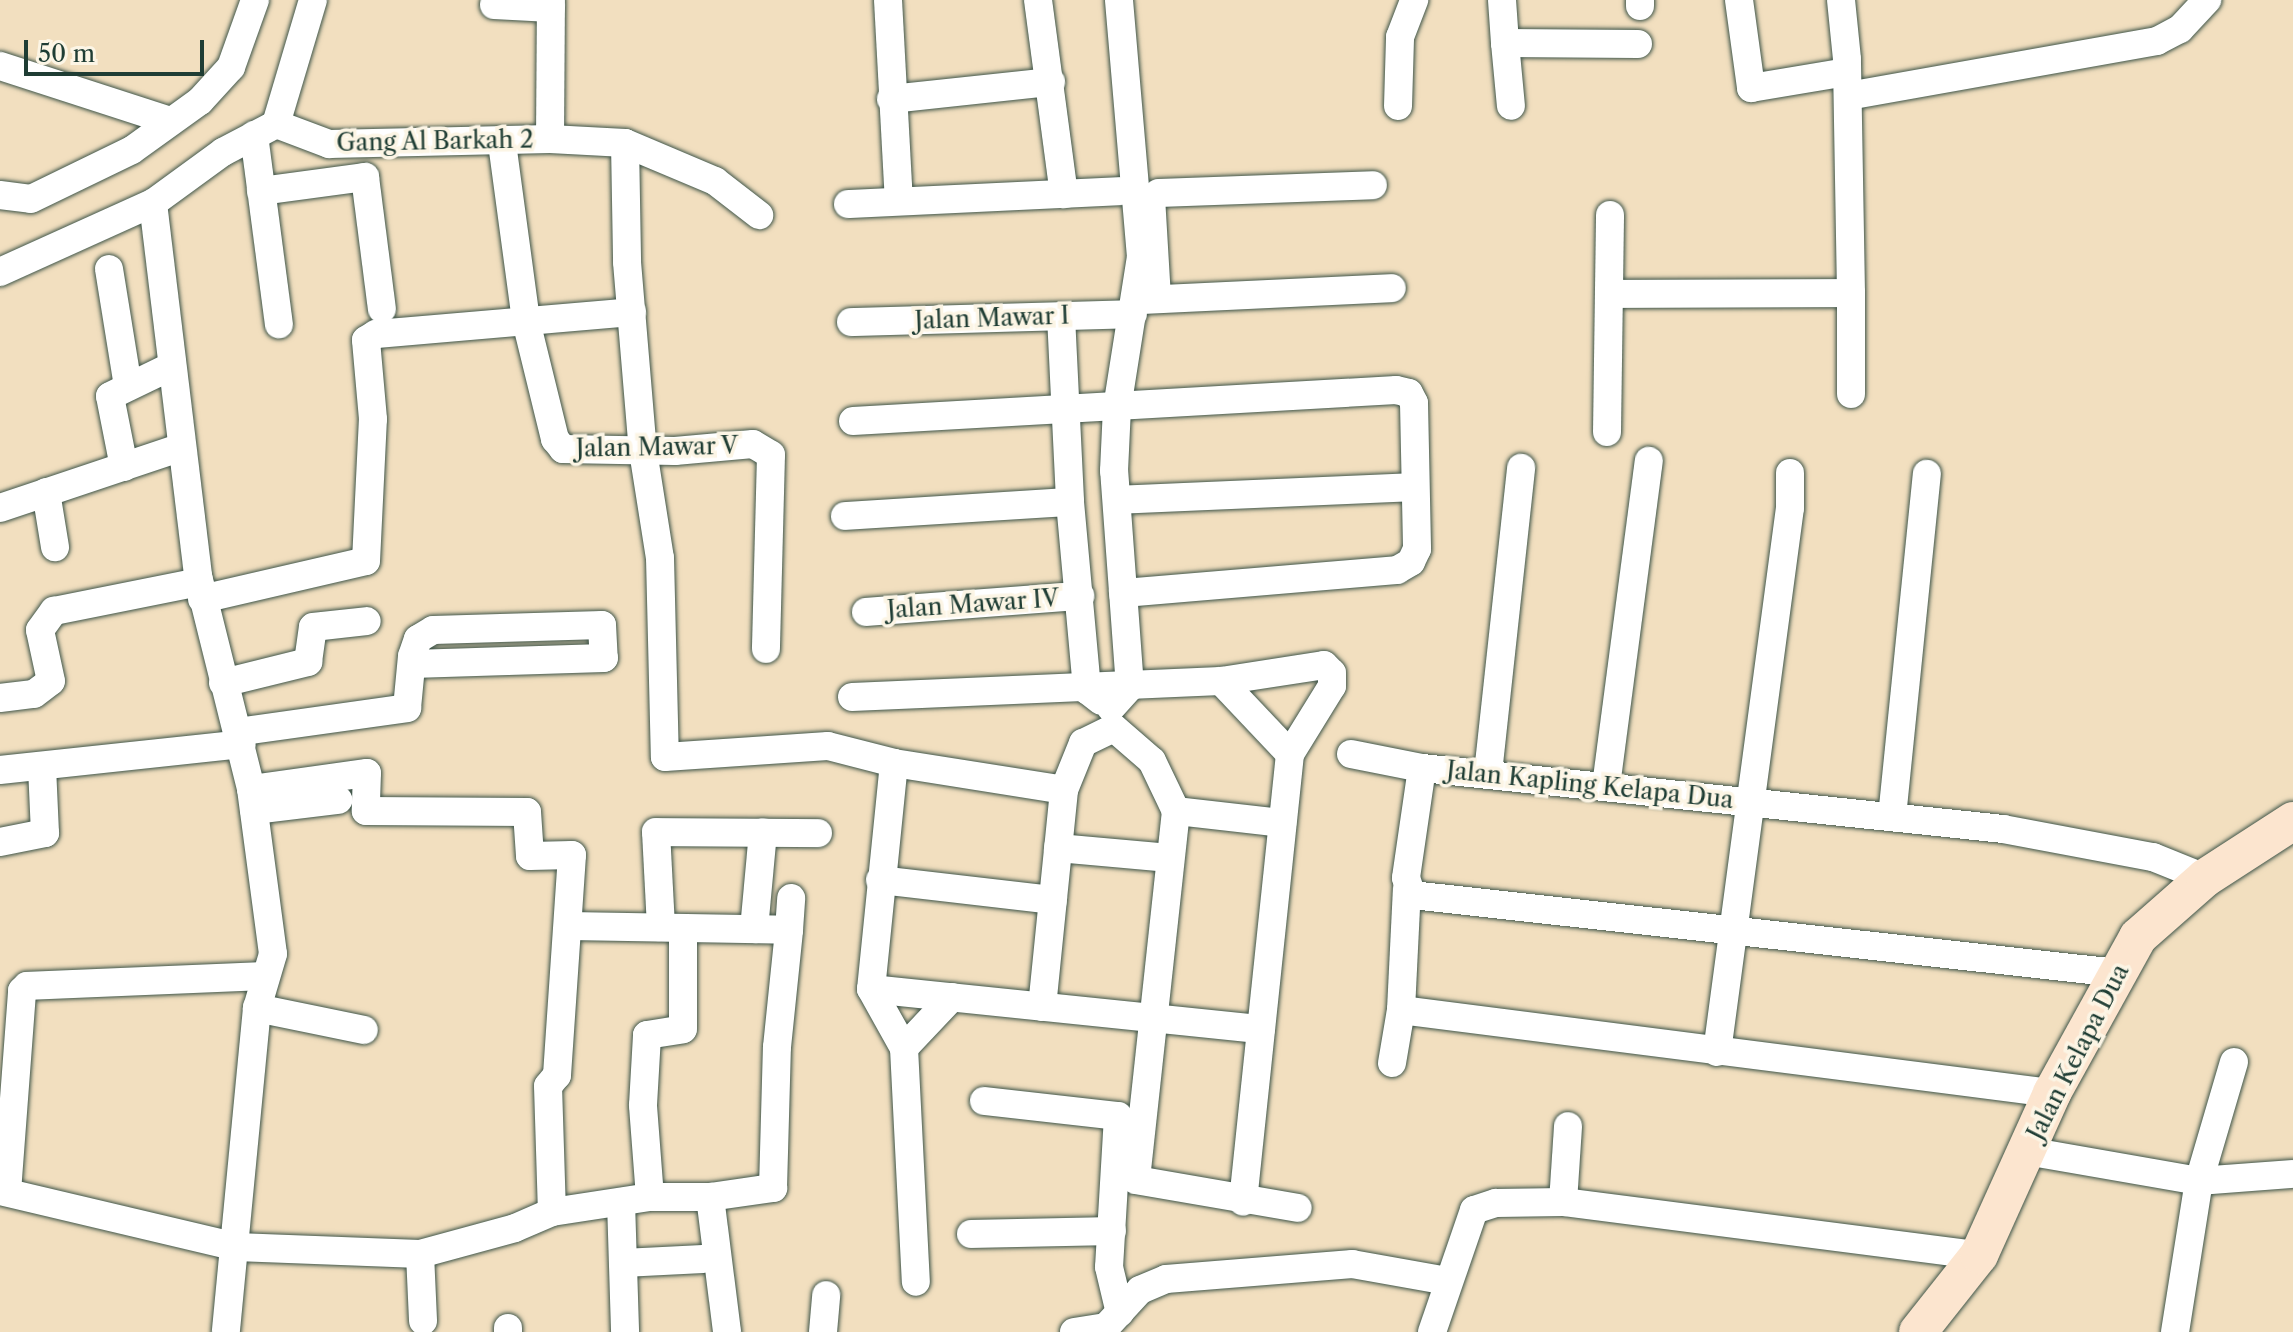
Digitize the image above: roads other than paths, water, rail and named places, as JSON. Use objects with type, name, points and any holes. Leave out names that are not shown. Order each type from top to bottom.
[{"type":"main road","name":"Jalan Kelapa Dua","points":[[1918,1332],[1979,1255],[2052,1093],[2138,937],[2205,878],[2293,821]]},
{"type":"street","points":[[0,195],[31,199],[132,150],[200,101],[231,67],[255,0]]},
{"type":"street","points":[[279,324],[261,191],[265,130],[313,0]]},
{"type":"street","points":[[888,0],[891,99],[899,201]]},
{"type":"street","points":[[1038,0],[1064,194]]},
{"type":"street","points":[[1119,0],[1141,257],[1142,304]]},
{"type":"street","points":[[1398,106],[1400,37],[1414,0]]},
{"type":"street","points":[[1502,0],[1511,106]]},
{"type":"street","points":[[1739,0],[1751,88],[1848,84],[2157,41],[2180,29],[2207,0]]},
{"type":"street","points":[[1841,0],[1848,84],[1851,394]]},
{"type":"street","points":[[494,5],[551,4],[550,139]]},
{"type":"street","points":[[1505,43],[1638,44]]},
{"type":"street","points":[[0,66],[170,121]]},
{"type":"street","points":[[891,99],[1051,82]]},
{"type":"street","points":[[0,272],[153,203],[265,130]]},
{"type":"street","name":"Gang Al Barkah 2","points":[[265,130],[329,144],[502,143],[550,139],[625,143],[715,181],[759,215]]},
{"type":"street","name":"Jalan Mawar V","points":[[502,143],[526,321],[555,439],[563,449],[643,451],[753,444],[771,455],[766,649]]},
{"type":"street","points":[[625,143],[632,312],[643,451],[660,558],[665,757],[828,746],[894,763],[1064,790]]},
{"type":"street","points":[[261,191],[365,177],[382,309]]},
{"type":"street","points":[[1042,1007],[1064,790],[1083,743],[1112,718],[1130,687],[1117,500],[1117,408],[1142,304],[1151,198],[1159,193],[1373,185]]},
{"type":"street","points":[[848,204],[1120,191]]},
{"type":"street","points":[[153,203],[200,590],[252,800],[273,954],[263,976],[257,1008],[226,1332]]},
{"type":"street","points":[[1607,432],[1610,215]]},
{"type":"street","points":[[109,269],[128,386]]},
{"type":"street","name":"Jalan Mawar I","points":[[851,322],[1061,316],[1142,304],[1392,288]]},
{"type":"street","points":[[1609,294],[1851,293]]},
{"type":"street","points":[[0,698],[34,694],[51,681],[40,630],[43,619],[54,611],[366,561],[373,419],[366,340],[376,334],[632,312]]},
{"type":"street","points":[[1061,316],[1070,502],[1087,690],[1152,761],[1176,811],[1136,1180],[1243,1202],[1298,1208]]},
{"type":"street","points":[[124,467],[109,401],[113,393],[172,366]]},
{"type":"street","points":[[853,421],[1396,390],[1409,393],[1414,403],[1417,549],[1411,562],[1397,570],[1123,593]]},
{"type":"street","points":[[0,508],[182,447]]},
{"type":"street","points":[[1606,786],[1649,461]]},
{"type":"street","points":[[1488,773],[1521,468]]},
{"type":"street","points":[[1717,1052],[1790,473]]},
{"type":"street","points":[[1892,817],[1927,474]]},
{"type":"street","points":[[1117,500],[1414,487]]},
{"type":"street","points":[[46,492],[55,547]]},
{"type":"street","points":[[845,516],[1070,502]]},
{"type":"street","name":"Jalan Mawar IV","points":[[866,612],[1080,596]]},
{"type":"street","points":[[223,683],[308,662],[313,627],[367,621]]},
{"type":"street","points":[[0,770],[239,738],[407,708],[412,664],[418,639],[433,630],[602,625],[604,658],[412,664]]},
{"type":"street","points":[[852,697],[1087,690],[1221,681],[1324,665],[1332,673],[1332,686],[1290,754],[1243,1202]]},
{"type":"street","points":[[1221,681],[1290,754]]},
{"type":"street","points":[[1351,754],[1422,768]]},
{"type":"street","points":[[894,763],[871,989],[904,1048],[916,1282]]},
{"type":"street","points":[[0,842],[45,833],[42,766]]},
{"type":"street","name":"Jalan Kapling Kelapa Dua","points":[[1392,1063],[1401,1010],[1407,889],[1422,768],[2003,829],[2153,857],[2205,878]]},
{"type":"street","points":[[252,800],[367,773],[366,811],[527,812],[530,856],[572,855],[557,1075],[548,1086],[552,1212]]},
{"type":"street","points":[[252,800],[338,800]]},
{"type":"street","points":[[1176,811],[1282,823]]},
{"type":"street","points":[[650,1197],[643,1105],[647,1035],[683,1029],[672,928],[656,832],[818,833]]},
{"type":"street","points":[[754,929],[763,832]]},
{"type":"street","points":[[1058,848],[1170,858]]},
{"type":"street","points":[[880,880],[1053,900]]},
{"type":"street","points":[[1407,889],[1412,895],[2117,973]]},
{"type":"street","points":[[263,976],[27,986],[22,991],[3,1192],[236,1247],[420,1254],[515,1228],[552,1212],[650,1197],[710,1197],[773,1188],[777,1047],[791,898]]},
{"type":"street","points":[[569,926],[789,930]]},
{"type":"street","points":[[871,989],[1261,1029]]},
{"type":"street","points":[[904,1048],[952,997]]},
{"type":"street","points":[[257,1008],[364,1030]]},
{"type":"street","points":[[1401,1010],[2052,1093]]},
{"type":"street","points":[[2175,1332],[2199,1181],[2234,1062]]},
{"type":"street","points":[[984,1101],[1118,1116],[1109,1267],[1120,1313]]},
{"type":"street","points":[[1563,1202],[1568,1126]]},
{"type":"street","points":[[2027,1151],[2199,1181],[2293,1174]]},
{"type":"street","points":[[710,1197],[727,1332]]},
{"type":"street","points":[[621,1202],[625,1332]]},
{"type":"street","points":[[1432,1332],[1447,1281],[1474,1210],[1496,1203],[1563,1202],[1979,1255]]},
{"type":"street","points":[[971,1234],[1112,1231]]},
{"type":"street","points":[[420,1254],[423,1321]]},
{"type":"street","points":[[623,1263],[703,1259]]},
{"type":"street","points":[[1074,1332],[1106,1327],[1140,1290],[1166,1279],[1352,1264],[1447,1281]]},
{"type":"street","points":[[823,1332],[826,1295]]}]
